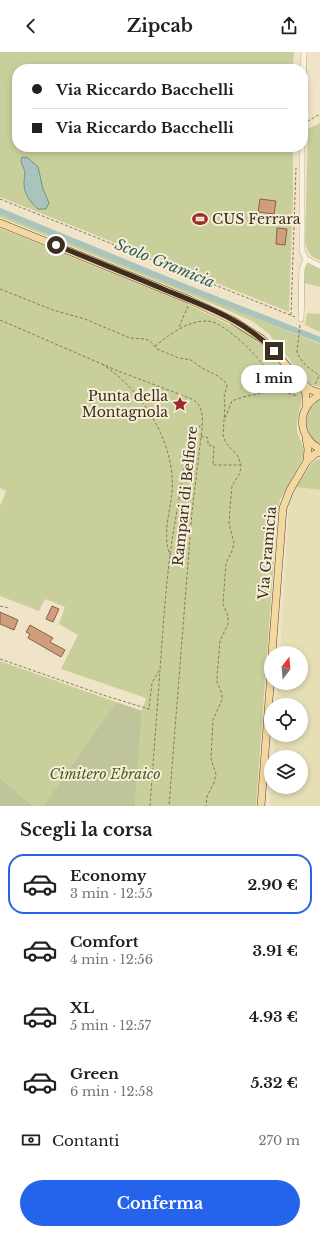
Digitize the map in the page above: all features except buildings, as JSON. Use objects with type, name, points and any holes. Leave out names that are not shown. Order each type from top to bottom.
[{"type":"main road","points":[[0,223],[190,300],[232,320],[262,339],[301,382],[311,390],[320,394],[306,407]]},
{"type":"main road","points":[[301,382],[306,394],[306,407],[302,420],[302,426],[308,449],[307,461]]},
{"type":"main road","points":[[306,437],[309,442],[320,449]]},
{"type":"main road","name":"Via Gramicia","points":[[273,646],[283,508],[290,490],[307,461],[320,452]]},
{"type":"main road","points":[[262,806],[270,690]]},
{"type":"street","points":[[304,52],[304,64]]},
{"type":"street","points":[[302,152],[301,246],[306,259],[320,266]]},
{"type":"street","points":[[301,321],[302,269],[306,259]]},
{"type":"path","points":[[308,121],[320,114]]},
{"type":"path","points":[[0,199],[291,316],[296,162]]},
{"type":"path","points":[[0,289],[53,310],[85,319],[130,338],[145,339],[150,341],[157,349],[180,358],[191,360],[224,380],[227,386],[224,397],[224,439],[238,456],[240,473],[232,486],[231,497],[230,522],[234,543],[226,563],[223,604],[228,616],[228,624],[220,641],[217,676],[217,682],[222,694],[222,700],[213,720],[211,759],[216,774],[214,783],[207,796],[206,806]]},
{"type":"path","points":[[179,328],[190,300]]},
{"type":"path","name":"Rampari di Belfiore","points":[[0,320],[98,362],[192,399],[197,402],[200,407],[202,424],[192,512],[169,806]]},
{"type":"path","points":[[155,347],[179,328],[206,321],[216,323],[237,337],[252,351],[281,389],[294,395],[301,396]]},
{"type":"path","points":[[301,321],[297,352],[298,356],[305,365],[320,376]]},
{"type":"path","points":[[98,362],[112,370],[132,391],[156,423],[164,441],[170,462],[172,477],[172,492],[166,542],[170,556]]},
{"type":"path","points":[[224,419],[232,401],[243,397],[281,389]]},
{"type":"path","points":[[150,806],[170,556],[184,470],[196,430],[202,424]]},
{"type":"path","points":[[201,436],[208,438],[208,445],[214,446],[213,466],[240,465]]},
{"type":"path","points":[[0,606],[9,608]]},
{"type":"path","points":[[0,659],[106,696],[149,709],[152,683],[160,669]]},
{"type":"shaded area","points":[[296,487],[320,490],[320,806],[270,806],[271,794],[308,794],[308,750],[274,750],[274,742],[308,742],[308,698],[277,698],[277,690],[308,690],[308,646],[280,646],[289,505]]},
{"type":"green space","name":"CUS Ferrara","points":[[0,52],[294,52],[293,64],[12,64],[12,152],[293,152],[289,312],[0,197]]},
{"type":"green space","points":[[320,123],[320,260],[312,256],[305,243],[308,129]]},
{"type":"green space","points":[[0,213],[320,344],[320,387],[311,385],[268,333],[252,321],[0,217]]},
{"type":"green space","points":[[0,228],[183,302],[246,333],[267,349],[277,360],[302,394],[297,420],[297,429],[304,451],[302,460],[280,500],[277,517],[268,646],[264,646],[264,690],[256,806],[135,806],[142,711],[146,698],[61,669],[78,635],[59,624],[65,607],[45,599],[39,611],[0,596],[0,506],[6,491],[0,488]]},
{"type":"green space","points":[[307,264],[320,269],[320,287],[304,283],[304,270]]},
{"type":"green space","points":[[307,313],[320,314],[320,332],[305,325]]},
{"type":"green space","points":[[320,399],[320,444],[314,440],[310,434],[306,422],[310,409]]},
{"type":"green space","points":[[320,459],[320,490],[296,487],[311,464]]},
{"type":"green space","points":[[0,661],[116,702],[43,806],[33,806],[0,778]]},
{"type":"green space","name":"Cimitero Ebraico","points":[[116,702],[142,711],[135,806],[43,806]]},
{"type":"green space","name":"Cimitero Ebraico","points":[[0,778],[33,806],[0,806]]},
{"type":"water","points":[[22,157],[28,158],[38,167],[43,189],[49,203],[46,209],[38,209],[30,201],[27,195],[24,188],[25,172],[21,162]]},
{"type":"waterway","name":"Scolo Gramicia","points":[[0,211],[180,285],[320,340]]},
{"type":"place","name":"CUS Ferrara","points":[[200,219]]},
{"type":"place","name":"Punta della Montagnola","points":[[180,404]]},
{"type":"route","points":[[56,245],[223,315],[262,339],[274,351]]}]
